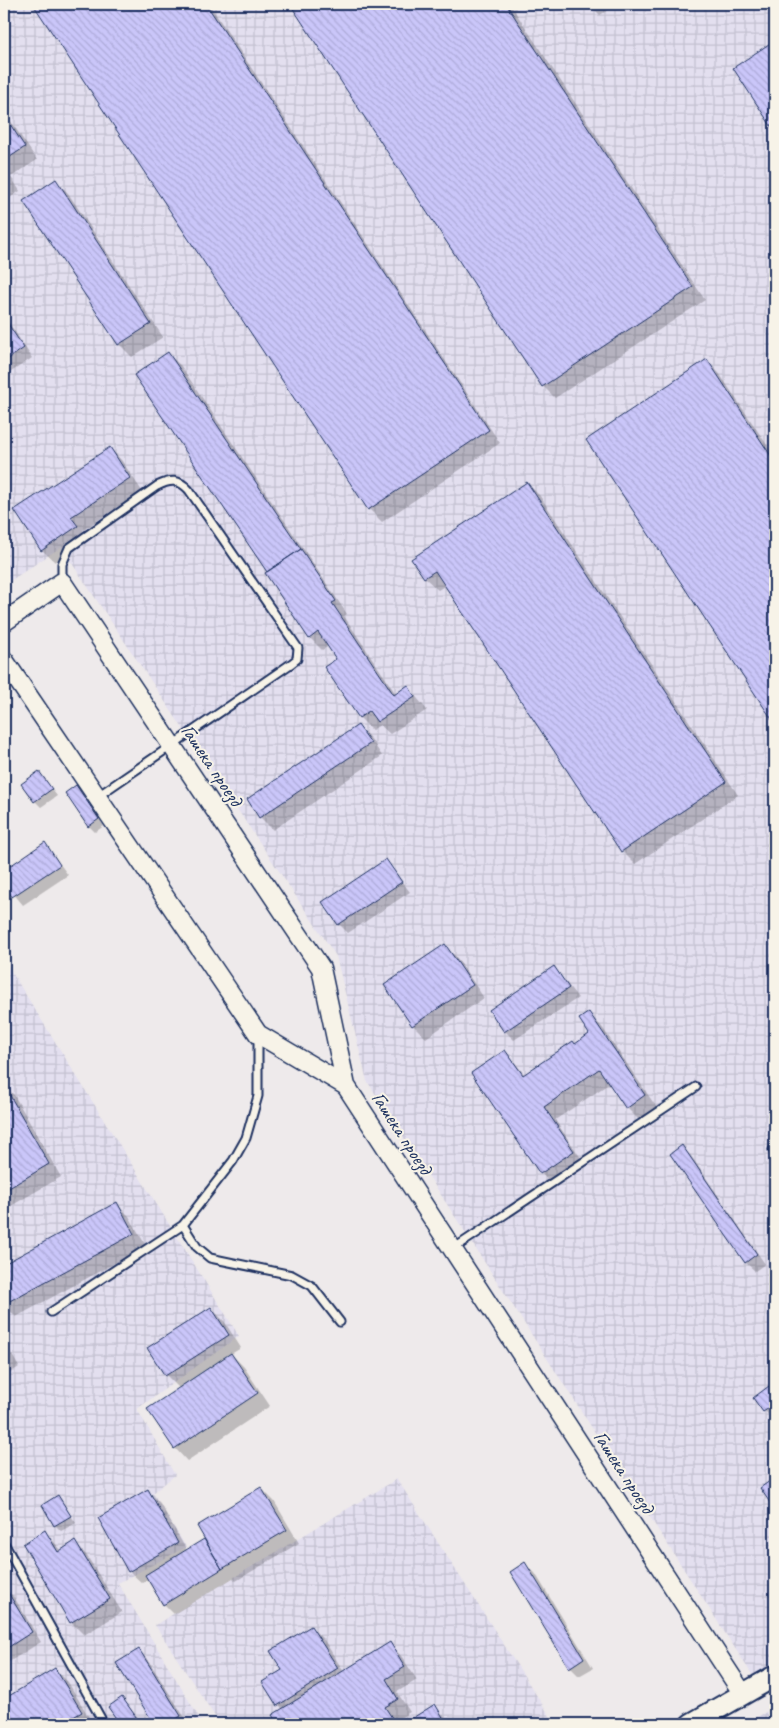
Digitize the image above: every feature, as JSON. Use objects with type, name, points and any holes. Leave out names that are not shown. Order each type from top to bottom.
[{"type":"main road","points":[[691,1724],[775,1676]]},
{"type":"street","points":[[4,622],[62,582]]},
{"type":"street","name":"Гашека проезд","points":[[62,582],[321,968],[346,1086],[743,1694]]},
{"type":"street","points":[[4,660],[258,1034],[346,1086]]},
{"type":"lane","points":[[62,582],[62,564],[69,548],[157,486],[166,481],[175,480],[189,490],[295,642],[298,653],[292,663],[98,796]]},
{"type":"lane","points":[[52,1312],[183,1225],[233,1161],[246,1138],[258,1096],[258,1034]]},
{"type":"lane","points":[[453,1250],[696,1087]]},
{"type":"lane","points":[[183,1225],[197,1247],[210,1258],[292,1275],[312,1286],[340,1322]]},
{"type":"lane","points":[[4,1543],[104,1724]]},
{"type":"shaded area","points":[[4,4],[775,4],[775,1664],[753,1676],[367,1081],[336,956],[61,547],[4,585]]},
{"type":"shaded area","points":[[4,960],[239,1336],[137,1409],[175,1475],[153,1493],[186,1547],[118,1583],[203,1724],[4,1724]]},
{"type":"shaded area","points":[[397,1479],[555,1724],[220,1724],[155,1625]]},
{"type":"shaded area","points":[[775,1707],[775,1724],[745,1724]]},
{"type":"building","points":[[33,4],[206,4],[489,430],[368,510]]},
{"type":"building","points":[[290,4],[506,4],[693,287],[542,387]]},
{"type":"building","points":[[775,40],[775,132],[733,68]]},
{"type":"building","points":[[4,115],[25,147],[4,161]]},
{"type":"building","points":[[56,179],[151,324],[118,345],[23,201]]},
{"type":"building","points":[[4,318],[24,348],[4,362]]},
{"type":"building","points":[[168,352],[301,549],[267,572],[134,375]]},
{"type":"building","points":[[707,359],[775,462],[775,724],[586,440]]},
{"type":"building","points":[[110,447],[130,478],[71,517],[78,526],[41,551],[14,510]]},
{"type":"building","points":[[527,482],[726,782],[621,852],[435,571],[424,578],[411,559]]},
{"type":"building","points":[[301,549],[336,601],[332,603],[394,695],[408,685],[415,697],[377,722],[369,711],[359,718],[324,667],[336,659],[318,632],[309,639],[265,573]]},
{"type":"building","points":[[358,725],[371,743],[259,818],[247,799]]},
{"type":"building","points":[[39,771],[52,789],[34,802],[21,784]]},
{"type":"building","points":[[76,785],[99,819],[88,827],[65,793]]},
{"type":"building","points":[[45,842],[60,865],[12,897],[4,884],[4,870]]},
{"type":"building","points":[[386,859],[402,882],[338,925],[322,902]]},
{"type":"building","points":[[445,944],[473,985],[412,1026],[384,985]]},
{"type":"building","points":[[554,966],[569,988],[504,1032],[489,1010]]},
{"type":"building","points":[[589,1012],[645,1095],[626,1109],[599,1069],[544,1107],[574,1151],[540,1174],[471,1073],[505,1050],[523,1075],[573,1041],[575,1044],[589,1034],[579,1019]]},
{"type":"building","points":[[4,1085],[49,1164],[4,1191]]},
{"type":"building","points":[[682,1145],[757,1254],[745,1263],[670,1154]]},
{"type":"building","points":[[117,1202],[134,1234],[4,1304],[4,1264]]},
{"type":"building","points":[[211,1307],[229,1335],[165,1376],[147,1348]]},
{"type":"building","points":[[231,1353],[258,1393],[174,1449],[147,1409]]},
{"type":"building","points":[[769,1386],[775,1395],[775,1404],[763,1412],[753,1398]]},
{"type":"building","points":[[774,1478],[775,1501],[771,1504],[760,1488]]},
{"type":"building","points":[[261,1487],[287,1530],[222,1569],[197,1526]]},
{"type":"building","points":[[148,1489],[178,1543],[128,1572],[98,1518]]},
{"type":"building","points":[[58,1495],[71,1516],[54,1526],[42,1505]]},
{"type":"building","points":[[45,1530],[58,1552],[75,1541],[110,1599],[70,1623],[23,1544]]},
{"type":"building","points":[[204,1539],[222,1569],[163,1605],[145,1575]]},
{"type":"building","points":[[525,1562],[584,1658],[569,1668],[510,1572]]},
{"type":"building","points":[[4,1586],[32,1632],[4,1650]]},
{"type":"building","points":[[311,1626],[338,1668],[277,1706],[262,1682],[282,1670],[270,1651]]},
{"type":"building","points":[[390,1642],[405,1667],[386,1679],[398,1699],[385,1707],[396,1724],[278,1724],[272,1715]]},
{"type":"building","points":[[139,1649],[181,1716],[169,1724],[154,1724],[116,1663]]},
{"type":"building","points":[[55,1668],[82,1712],[61,1724],[4,1724],[4,1699]]},
{"type":"building","points":[[122,1697],[141,1724],[120,1724],[108,1707]]},
{"type":"building","points":[[435,1704],[447,1724],[403,1724]]}]
